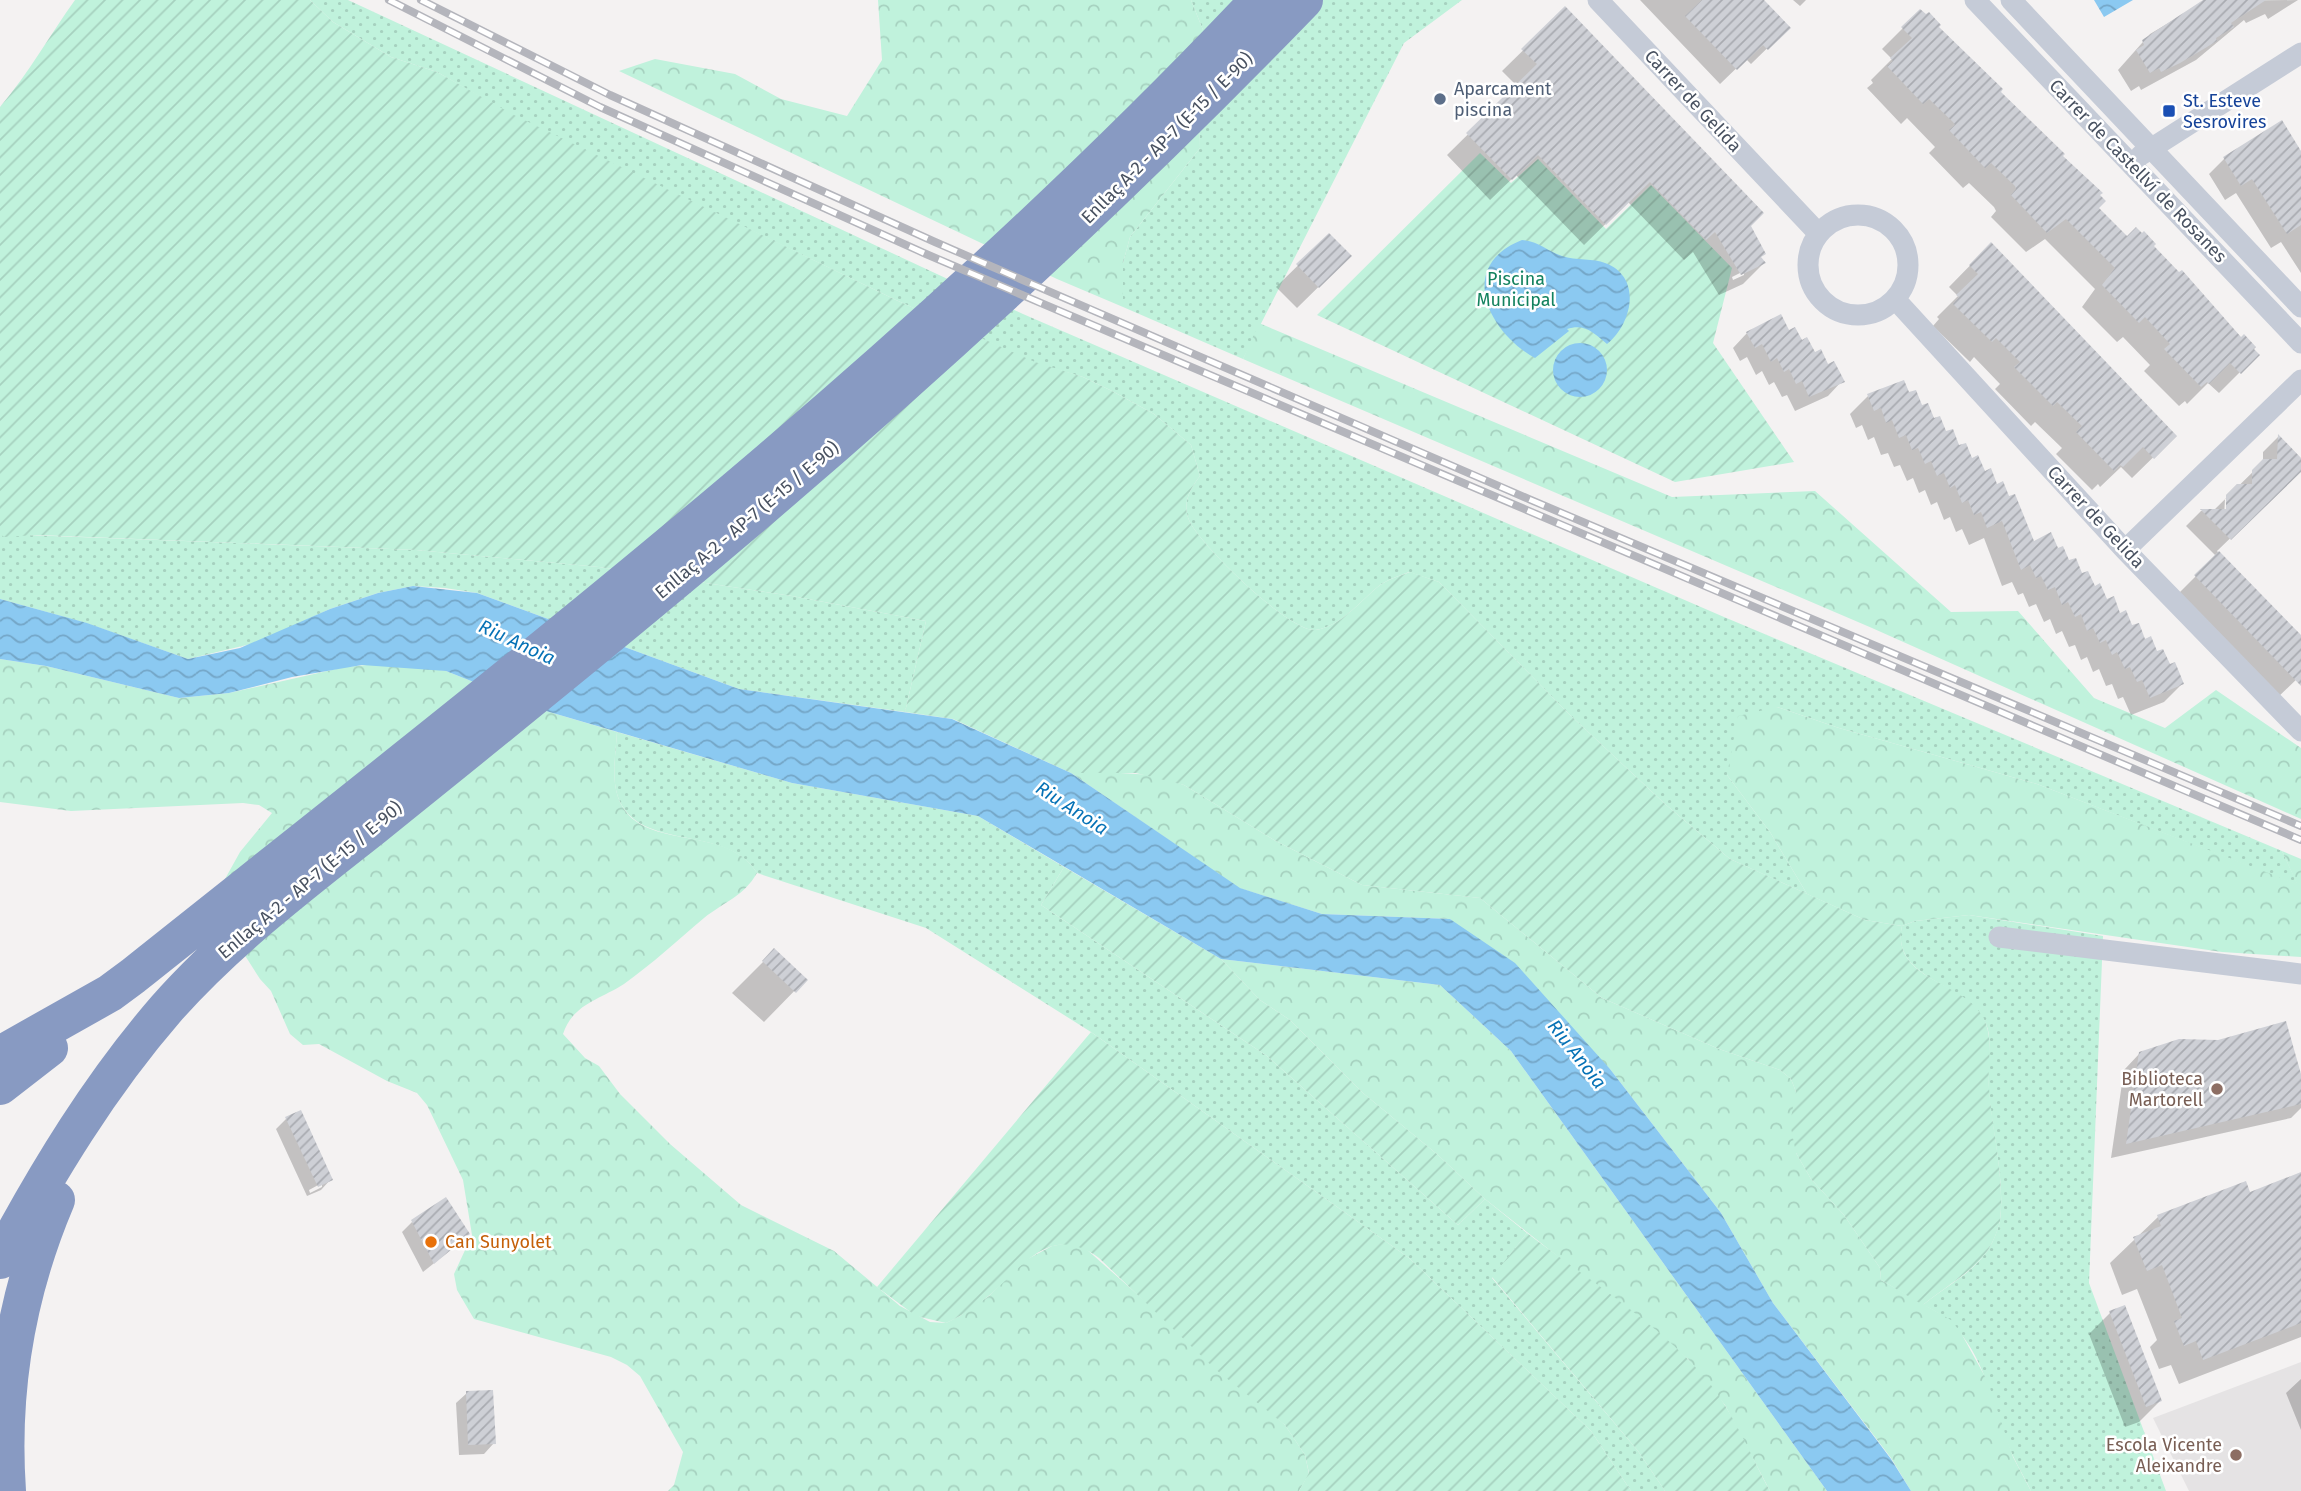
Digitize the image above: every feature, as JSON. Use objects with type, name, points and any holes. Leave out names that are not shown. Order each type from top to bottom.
[{"type":"highway","name":"Enllaç A-2 - AP-7 (E-15 / E-90)","points":[[141,1042],[165,1010],[265,914],[657,596],[868,417],[1059,244],[1242,41],[1259,0]]},
{"type":"highway","name":"Enllaç A-2 - AP-7 (E-15 / E-90)","points":[[122,984],[632,575],[841,398],[1098,163],[1242,41],[1304,0]]},
{"type":"highway","points":[[0,1055],[122,984]]},
{"type":"highway","points":[[0,1086],[64,1036],[122,984]]},
{"type":"highway","points":[[0,1260],[80,1120],[128,1054],[141,1042]]},
{"type":"highway","points":[[7,1491],[5,1414],[8,1370],[26,1285],[41,1237],[62,1186],[141,1042]]},
{"type":"street","name":"Carrer de Gelida","points":[[1598,0],[1818,233]]},
{"type":"street","name":"Carrer de Castellví de Rosanes","points":[[1975,0],[2301,343]]},
{"type":"street","name":"Carrer de Castellví de Rosanes","points":[[2011,0],[2301,307]]},
{"type":"street","points":[[2131,163],[2149,147],[2301,53]]},
{"type":"street","points":[[1845,216],[1877,218],[1890,226],[1904,246],[1908,270],[1904,286],[1895,299],[1882,310],[1865,315],[1848,315],[1832,309],[1819,297],[1810,282],[1807,265],[1810,248],[1818,233],[1830,222],[1845,216]]},
{"type":"street","name":"Carrer de Gelida","points":[[1895,299],[2125,550],[2301,731]]},
{"type":"street","points":[[2125,550],[2301,380]]},
{"type":"street","points":[[1999,937],[2301,974]]},
{"type":"shaded area","name":"Escola Vicente Aleixandre","points":[[2301,1362],[2301,1491],[2189,1491],[2153,1418]]},
{"type":"green space","points":[[75,0],[310,0],[333,22],[391,57],[437,72],[514,115],[896,300],[1035,362],[1083,377],[1112,391],[1154,414],[1191,445],[1200,476],[1190,491],[1187,502],[1189,520],[1209,547],[1246,584],[1302,627],[1315,630],[1333,624],[1380,585],[1410,572],[1439,582],[1569,714],[1665,804],[1730,859],[1865,920],[1902,926],[1901,944],[1907,957],[1930,978],[1971,1003],[1981,1014],[1989,1039],[1989,1088],[2001,1188],[2000,1221],[1988,1250],[1966,1273],[1923,1305],[1881,1280],[1880,1268],[1844,1215],[1811,1179],[1796,1153],[1790,1123],[1796,1092],[1791,1079],[1780,1070],[1719,1049],[1602,998],[1480,898],[1362,885],[1274,840],[1184,785],[1136,773],[1071,773],[953,719],[905,712],[926,621],[792,596],[599,567],[416,550],[37,535],[4,537],[0,534],[0,107]]},
{"type":"green space","points":[[310,0],[348,0],[1023,314],[1724,617],[2282,851],[2298,885],[2037,784],[1839,728],[1777,707],[1727,775],[1770,832],[1807,894],[1730,859],[1665,804],[1569,714],[1439,582],[1409,572],[1380,585],[1333,624],[1315,630],[1302,627],[1246,584],[1196,531],[1186,508],[1190,491],[1200,476],[1191,445],[1154,414],[1083,377],[1035,363],[896,300],[514,116],[437,72],[391,57],[333,22]]},
{"type":"green space","points":[[878,0],[1191,0],[1203,30],[1199,91],[1200,148],[1130,237],[1123,263],[1123,307],[1057,279],[619,71],[655,59],[735,74],[781,99],[847,116],[882,60]]},
{"type":"green space","points":[[1191,0],[1462,0],[1404,43],[1243,359],[1123,307],[1123,263],[1130,237],[1200,148],[1199,91],[1203,30]]},
{"type":"green space","name":"Piscina Municipal","points":[[1480,153],[1511,183],[1538,159],[1606,229],[1651,185],[1732,268],[1713,343],[1794,462],[1675,482],[1317,315]]},
{"type":"green space","points":[[1259,323],[1672,497],[1815,491],[1951,612],[2018,611],[2094,698],[2165,728],[2216,690],[2301,748],[2301,819],[1872,628],[1243,359]]},
{"type":"green space","points":[[0,534],[416,550],[599,567],[792,596],[926,621],[905,712],[739,689],[477,593],[445,588],[413,586],[378,593],[330,609],[255,643],[188,659],[86,623],[0,599]]},
{"type":"green space","points":[[0,659],[46,666],[179,698],[229,693],[345,667],[378,664],[413,666],[446,671],[546,711],[617,732],[615,781],[618,797],[628,815],[644,826],[663,833],[725,847],[743,857],[757,873],[740,893],[704,918],[624,984],[580,1009],[567,1024],[563,1034],[585,1058],[599,1066],[620,1094],[670,1144],[741,1205],[834,1251],[900,1306],[930,1322],[946,1323],[960,1316],[989,1296],[1024,1261],[1052,1246],[1069,1243],[1085,1248],[1285,1425],[1305,1455],[1309,1474],[1299,1491],[668,1491],[674,1485],[683,1452],[640,1376],[611,1357],[474,1319],[457,1290],[454,1274],[472,1235],[463,1180],[427,1105],[417,1093],[387,1081],[319,1044],[303,1045],[290,1034],[271,991],[260,979],[228,929],[225,879],[240,852],[272,813],[259,805],[243,803],[71,811],[0,802]]},
{"type":"green space","points":[[1777,707],[1839,728],[2037,784],[2297,884],[2282,851],[2301,859],[2301,957],[2222,952],[1969,915],[1915,921],[1902,926],[1865,920],[1807,894],[1770,832],[1727,775],[1738,716]]},
{"type":"green space","points":[[617,732],[792,783],[978,816],[1064,867],[1041,905],[1267,1056],[1458,1225],[1485,1199],[1527,1233],[1492,1278],[1638,1451],[1665,1491],[1631,1491],[1591,1431],[1409,1258],[1091,1032],[926,928],[757,873],[743,858],[725,848],[663,832],[644,825],[628,814],[618,797],[615,781]]},
{"type":"green space","points":[[1089,771],[1152,775],[1184,785],[1274,840],[1362,885],[1480,898],[1602,998],[1719,1049],[1780,1070],[1791,1079],[1796,1092],[1796,1153],[1811,1179],[1844,1215],[1880,1268],[1881,1280],[1951,1320],[1961,1333],[1988,1382],[2013,1457],[2031,1491],[1911,1491],[1891,1458],[1773,1303],[1721,1213],[1610,1069],[1450,919],[1322,914],[1239,888],[1071,773]]},
{"type":"green space","points":[[1064,867],[1221,959],[1260,1000],[1290,1020],[1363,1093],[1438,1155],[1485,1199],[1458,1225],[1267,1056],[1041,905]]},
{"type":"green space","points":[[1969,915],[2103,936],[2089,1283],[2166,1491],[2031,1491],[2014,1458],[1991,1393],[1972,1351],[1960,1332],[1923,1305],[1981,1259],[1992,1244],[2000,1221],[2001,1184],[1989,1090],[1988,1029],[1977,1010],[1919,970],[1908,959],[1901,944],[1902,926],[1915,921]]},
{"type":"green space","points":[[1221,959],[1440,985],[1511,1051],[1827,1491],[1770,1491],[1725,1405],[1688,1359],[1485,1199],[1438,1155],[1363,1093],[1290,1020],[1260,1000]]},
{"type":"green space","points":[[1091,1032],[1409,1258],[1591,1431],[1631,1491],[1299,1491],[1309,1473],[1305,1455],[1285,1425],[1215,1369],[1099,1258],[1082,1248],[1053,1246],[1040,1252],[1027,1260],[981,1302],[946,1323],[916,1316],[877,1287]]},
{"type":"green space","points":[[1527,1233],[1621,1302],[1688,1359],[1725,1405],[1770,1491],[1665,1491],[1638,1451],[1492,1277]]},
{"type":"water","points":[[2094,0],[2133,0],[2104,17]]},
{"type":"water","points":[[1522,240],[1533,242],[1567,258],[1605,263],[1625,279],[1630,301],[1627,313],[1623,325],[1607,344],[1589,330],[1573,327],[1567,329],[1569,331],[1535,358],[1518,347],[1504,332],[1486,299],[1485,282],[1490,266],[1502,251]]},
{"type":"water","points":[[1585,343],[1595,347],[1603,355],[1607,370],[1603,385],[1595,393],[1575,397],[1565,393],[1557,385],[1553,365],[1557,355],[1565,347]]},
{"type":"water","name":"Riu Anoia","points":[[413,586],[477,593],[739,689],[952,719],[1071,773],[1240,888],[1322,914],[1450,919],[1515,963],[1610,1069],[1721,1213],[1773,1303],[1891,1459],[1911,1491],[1827,1491],[1511,1051],[1440,985],[1221,959],[978,816],[792,783],[546,711],[446,671],[362,665],[292,677],[229,693],[179,698],[46,666],[0,659],[0,599],[87,623],[188,659],[240,648],[330,609],[378,593]]},
{"type":"building","points":[[1702,0],[1764,0],[1791,28],[1768,50],[1763,45],[1737,70],[1685,16]]},
{"type":"building","points":[[2203,0],[2266,0],[2231,23],[2234,27],[2216,38],[2217,41],[2180,63],[2161,72],[2159,68],[2150,73],[2136,50],[2144,45],[2142,40]]},
{"type":"building","points":[[1565,6],[1764,213],[1751,226],[1766,254],[1761,257],[1766,263],[1741,275],[1715,232],[1706,240],[1650,182],[1606,225],[1538,155],[1512,180],[1466,133],[1537,64],[1521,49]]},
{"type":"building","points":[[1920,9],[1926,14],[1929,12],[1941,25],[1939,27],[2003,89],[2001,92],[2103,193],[2100,195],[2106,201],[2099,208],[2127,236],[2136,227],[2142,233],[2144,231],[2156,244],[2154,246],[2179,272],[2182,270],[2241,337],[2244,334],[2256,347],[2254,349],[2260,355],[2241,374],[2230,363],[2209,384],[2207,382],[2201,387],[2164,349],[2170,344],[2145,317],[2139,323],[2102,285],[2115,268],[2066,219],[2047,233],[2011,195],[2016,189],[2015,186],[1991,163],[1985,168],[1949,130],[1955,125],[1953,122],[1929,99],[1923,104],[1887,66],[1893,61],[1890,58],[1912,38],[1901,27]]},
{"type":"building","points":[[2282,120],[2301,151],[2301,225],[2287,234],[2252,179],[2241,186],[2223,157]]},
{"type":"building","points":[[1329,233],[1352,256],[1319,288],[1296,264]]},
{"type":"building","points":[[1991,242],[2177,436],[2154,459],[2143,447],[2123,467],[2120,465],[2114,471],[2076,432],[2082,426],[2057,402],[2053,406],[2014,367],[2020,362],[1996,338],[1992,342],[1953,304],[1959,297],[1956,295],[1978,274],[1969,265]]},
{"type":"building","points":[[1781,314],[1789,330],[1795,327],[1802,340],[1807,337],[1815,352],[1821,349],[1828,364],[1834,361],[1845,382],[1809,397],[1802,381],[1796,384],[1789,369],[1784,372],[1777,358],[1771,362],[1762,344],[1755,348],[1746,332]]},
{"type":"building","points":[[1904,380],[1909,392],[1916,390],[1922,405],[1928,403],[1934,418],[1940,416],[1946,431],[1953,429],[1959,445],[1966,443],[1972,458],[1978,455],[1985,471],[1991,468],[1997,484],[2003,481],[2009,496],[2015,494],[2034,541],[2051,532],[2058,548],[2063,546],[2069,560],[2076,558],[2082,573],[2088,571],[2095,586],[2100,583],[2107,599],[2114,596],[2120,613],[2126,610],[2132,625],[2139,623],[2145,639],[2151,636],[2157,651],[2163,649],[2170,664],[2175,662],[2184,684],[2150,698],[2142,680],[2137,682],[2130,667],[2125,669],[2117,652],[2112,655],[2106,640],[2100,643],[2093,628],[2087,631],[2081,614],[2075,617],[2068,602],[2062,605],[2055,587],[2048,590],[2041,576],[2036,578],[2030,565],[2021,570],[2002,521],[1987,528],[1981,512],[1974,515],[1968,500],[1962,503],[1955,485],[1950,488],[1944,473],[1937,476],[1931,461],[1925,464],[1918,448],[1912,450],[1906,435],[1899,438],[1892,420],[1886,423],[1881,408],[1874,411],[1867,394]]},
{"type":"building","points":[[2278,434],[2301,458],[2301,472],[2231,540],[2200,509],[2226,509],[2226,495],[2237,484],[2252,484],[2252,470],[2263,459],[2277,459]]},
{"type":"building","points":[[2219,551],[2301,635],[2301,686],[2194,575]]},
{"type":"building","points":[[774,948],[808,980],[796,993],[762,961]]},
{"type":"building","name":"Biblioteca Martorell","points":[[2286,1021],[2301,1074],[2301,1104],[2126,1144],[2139,1052],[2179,1039],[2218,1040]]},
{"type":"building","points":[[301,1110],[333,1180],[318,1187],[285,1117]]},
{"type":"building","points":[[2301,1172],[2301,1323],[2203,1360],[2196,1341],[2184,1346],[2174,1321],[2182,1318],[2162,1265],[2147,1271],[2133,1237],[2161,1226],[2157,1215],[2246,1181],[2250,1192]]},
{"type":"building","points":[[446,1197],[470,1234],[434,1264],[411,1220]]},
{"type":"building","points":[[2125,1305],[2162,1401],[2146,1407],[2109,1311]]},
{"type":"building","points":[[493,1390],[496,1444],[468,1445],[466,1391]]},
{"type":"railway","points":[[389,0],[600,107],[926,254],[2301,840]]},
{"type":"railway","points":[[421,0],[610,95],[935,242],[1531,500],[2301,826]]},
{"type":"place","name":"Aparcament piscina","points":[[1440,99]]},
{"type":"place","name":"St. Esteve Sesrovires","points":[[2169,111]]},
{"type":"place","name":"Biblioteca Martorell","points":[[2217,1089]]},
{"type":"place","name":"Can Sunyolet","points":[[431,1242]]},
{"type":"place","name":"Escola Vicente Aleixandre","points":[[2236,1455]]}]
